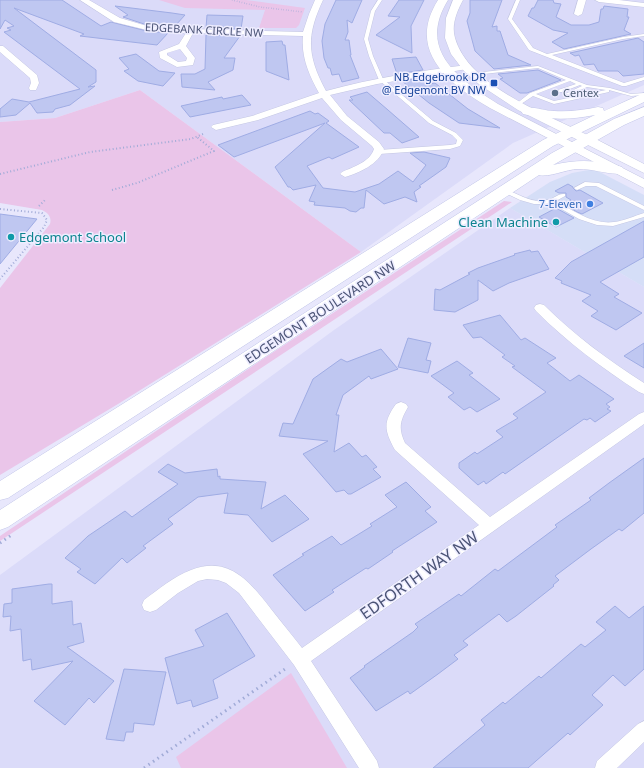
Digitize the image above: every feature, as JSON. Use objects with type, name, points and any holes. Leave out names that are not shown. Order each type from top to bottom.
[{"type":"main road","name":"EDGEMONT BOULEVARD NW","points":[[0,521],[527,177],[567,139],[644,95]]},
{"type":"main road","points":[[523,108],[543,115],[562,117],[623,106]]},
{"type":"main road","name":"EDGEMONT BOULEVARD NW","points":[[0,492],[548,143],[567,139],[587,140],[644,110]]},
{"type":"main road","points":[[527,177],[576,163],[599,165],[617,170]]},
{"type":"street","name":"EDGEBANK CIRCLE NW","points":[[84,0],[106,15],[130,25],[147,28],[191,31],[307,34]]},
{"type":"street","points":[[319,0],[313,13],[307,34],[306,50],[308,63],[324,94],[344,118],[380,149],[374,159],[345,174]]},
{"type":"street","points":[[443,0],[437,10],[431,32],[432,44],[447,70],[476,96],[522,122],[567,139]]},
{"type":"street","points":[[458,0],[449,24],[450,38],[454,48],[471,71],[498,93],[523,108],[567,139],[617,170],[644,184]]},
{"type":"street","points":[[578,14],[582,0]]},
{"type":"street","points":[[599,0],[644,5]]},
{"type":"street","points":[[182,46],[191,31]]},
{"type":"street","points":[[0,48],[34,77],[35,83],[33,88]]},
{"type":"street","points":[[216,127],[255,118],[324,94],[381,80],[447,70],[471,71]]},
{"type":"street","points":[[587,140],[644,169]]},
{"type":"street","points":[[540,308],[557,326],[582,348],[644,389]]},
{"type":"street","points":[[401,407],[393,417],[392,426],[394,435],[400,446],[489,525]]},
{"type":"street","name":"EDFORTH WAY NW","points":[[300,659],[644,416]]},
{"type":"street","points":[[150,605],[186,578],[204,573],[221,573],[235,579],[244,588],[300,659],[324,694],[370,768]]},
{"type":"street","points":[[604,768],[644,730]]},
{"type":"lane","points":[[379,152],[450,147],[458,145],[460,140],[454,134],[431,122],[381,80],[366,39],[373,11],[380,0]]},
{"type":"lane","points":[[518,0],[510,19],[531,49],[624,85],[644,78]]},
{"type":"lane","points":[[548,55],[623,38],[644,35]]},
{"type":"lane","points":[[471,71],[538,67],[586,86],[631,95],[644,95]]},
{"type":"lane","points":[[523,108],[525,101],[532,94],[569,80]]},
{"type":"lane","points":[[560,91],[579,84]]},
{"type":"lane","points":[[566,94],[586,86]]},
{"type":"lane","points":[[532,94],[548,102],[554,103],[600,92],[617,91]]},
{"type":"lane","points":[[541,98],[550,95]]},
{"type":"lane","points":[[548,102],[556,98]]},
{"type":"lane","points":[[577,188],[585,184],[597,184],[644,208]]},
{"type":"lane","points":[[505,191],[532,203],[552,201],[563,195]]},
{"type":"lane","points":[[552,201],[587,220],[595,222],[612,224],[644,215]]},
{"type":"path","points":[[232,0],[260,7],[313,13]]},
{"type":"path","points":[[0,174],[90,152],[191,139],[203,134]]},
{"type":"path","points":[[112,190],[137,183],[214,150],[197,137]]},
{"type":"path","points":[[39,206],[45,200]]},
{"type":"path","points":[[0,209],[42,213],[47,220],[44,227],[0,278]]},
{"type":"path","points":[[144,768],[300,659]]},
{"type":"shaded area","points":[[0,0],[644,0],[644,85],[513,143],[361,252],[140,90],[55,118],[0,122]]},
{"type":"shaded area","points":[[159,0],[246,0],[305,8],[299,25],[296,28],[259,28],[265,10],[185,8]]},
{"type":"shaded area","points":[[140,90],[361,252],[118,404],[0,475],[0,288],[50,224],[50,219],[46,212],[42,210],[0,203],[0,122],[55,118]]},
{"type":"shaded area","points":[[594,169],[644,195],[644,287],[510,208],[550,182],[572,173]]},
{"type":"shaded area","points":[[504,201],[512,202],[0,541],[0,536],[269,355]]},
{"type":"shaded area","points":[[510,208],[644,287],[644,768],[0,768],[0,575],[334,330]]},
{"type":"shaded area","points":[[291,673],[347,768],[181,768],[176,757]]},
{"type":"building","points":[[0,0],[62,0],[101,26],[111,22],[147,31],[168,33],[157,45],[80,36],[84,34],[14,8],[96,70],[96,82],[88,87],[95,86],[70,105],[55,109],[53,112],[37,113],[30,103],[16,115],[0,117],[0,109],[12,99],[29,102],[80,89],[4,32],[11,30],[7,28],[14,26],[5,20],[0,29]]},
{"type":"building","points":[[336,0],[362,0],[352,23],[347,20],[348,32],[345,40],[349,40],[350,55],[359,78],[342,82],[339,74],[332,75],[330,68],[328,68],[324,58],[322,41],[325,24]]},
{"type":"building","points":[[399,0],[424,0],[411,26],[412,53],[376,35],[400,17],[388,16]]},
{"type":"building","points":[[470,0],[502,0],[492,27],[497,26],[497,31],[500,31],[508,55],[531,65],[494,69],[475,51],[467,21],[470,13]]},
{"type":"building","points":[[538,0],[553,0],[554,3],[561,4],[556,17],[571,25],[589,25],[599,22],[601,9],[603,9],[604,6],[628,9],[627,17],[629,17],[624,30],[631,34],[564,49],[552,42],[568,33],[553,30],[528,16]]},
{"type":"building","points":[[115,6],[185,15],[175,26],[147,25],[123,17],[128,15]]},
{"type":"building","points":[[207,15],[243,16],[241,29],[206,28]]},
{"type":"building","points":[[206,35],[240,36],[224,58],[235,58],[233,70],[208,82],[215,90],[182,87],[181,74],[195,74],[205,69]]},
{"type":"building","points":[[638,38],[644,42],[644,74],[623,76],[618,71],[598,71],[594,64],[584,65],[579,55],[575,56],[570,53]]},
{"type":"building","points":[[282,41],[283,45],[285,45],[289,80],[266,71],[266,42]]},
{"type":"building","points":[[136,54],[159,71],[175,73],[163,86],[138,81],[124,71],[129,69],[119,58]]},
{"type":"building","points":[[416,57],[423,70],[397,74],[392,59]]},
{"type":"building","points":[[538,70],[561,80],[527,93],[520,93],[500,79],[503,78],[498,74]]},
{"type":"building","points":[[427,77],[430,84],[435,83],[468,109],[500,128],[459,123],[429,103],[402,81]]},
{"type":"building","points":[[367,92],[419,137],[402,143],[390,133],[384,133],[349,100],[353,100],[350,97]]},
{"type":"building","points":[[242,95],[251,105],[190,117],[181,106],[222,97],[223,99]]},
{"type":"building","points":[[310,111],[315,114],[318,113],[329,121],[326,123],[359,147],[332,159],[329,157],[307,166],[323,188],[355,192],[379,184],[398,171],[413,182],[426,165],[410,153],[424,152],[450,158],[446,167],[419,186],[421,187],[414,192],[417,202],[405,197],[384,204],[366,190],[364,208],[361,208],[356,212],[345,208],[314,205],[315,202],[309,201],[316,185],[293,190],[288,187],[275,167],[325,123],[234,157],[218,145]]},
{"type":"building","points":[[568,184],[576,191],[580,190],[603,203],[582,214],[577,212],[564,204],[571,200],[566,197],[566,193],[559,193],[555,191]]},
{"type":"building","points":[[556,208],[574,218],[556,227],[539,217]]},
{"type":"building","name":"Edgemont School","points":[[0,214],[37,219],[0,264]]},
{"type":"building","points":[[644,221],[644,257],[600,282],[619,294],[614,297],[642,313],[616,330],[591,316],[598,311],[582,301],[591,295],[561,283],[562,281],[555,278],[571,262]]},
{"type":"building","points":[[530,250],[531,252],[538,251],[549,269],[509,283],[493,291],[478,280],[478,300],[455,312],[434,310],[435,289],[440,290],[478,268],[515,255],[514,254]]},
{"type":"building","points":[[500,315],[521,340],[525,338],[556,358],[547,363],[570,381],[579,375],[614,399],[606,404],[610,407],[607,409],[611,411],[595,422],[590,418],[587,420],[584,419],[505,474],[503,472],[486,484],[484,481],[478,485],[459,468],[459,463],[475,452],[477,454],[503,437],[496,431],[518,418],[513,414],[546,392],[512,367],[515,366],[502,357],[505,355],[481,337],[473,338],[463,325]]},
{"type":"building","points":[[408,338],[431,343],[426,360],[431,361],[428,373],[398,367]]},
{"type":"building","points":[[644,343],[644,368],[624,356]]},
{"type":"building","points":[[381,349],[398,369],[371,379],[369,376],[343,395],[336,415],[339,415],[334,452],[349,443],[362,457],[366,455],[377,467],[373,469],[381,477],[351,494],[348,494],[344,490],[336,492],[303,454],[328,441],[279,436],[283,423],[293,424],[313,379],[341,359],[347,362]]},
{"type":"building","points":[[457,361],[473,373],[469,375],[500,399],[477,412],[470,407],[464,410],[448,397],[454,393],[431,376]]},
{"type":"building","points":[[644,458],[644,513],[622,531],[619,529],[555,576],[559,580],[553,585],[554,586],[516,616],[507,622],[499,614],[463,641],[468,645],[454,655],[458,659],[438,674],[410,694],[408,691],[376,711],[350,678],[365,667],[364,666],[413,632],[418,627],[415,624],[459,594],[461,596],[495,569],[498,571],[557,527],[555,525],[591,500],[589,498]]},
{"type":"building","points":[[168,464],[185,473],[217,469],[218,477],[220,476],[220,479],[266,482],[261,509],[285,495],[309,519],[272,542],[248,515],[224,513],[228,493],[198,497],[168,519],[173,524],[143,546],[146,548],[127,563],[122,558],[95,584],[77,572],[81,569],[65,558],[88,536],[125,511],[132,517],[178,484],[158,472]]},
{"type":"building","points":[[406,482],[431,507],[425,511],[437,522],[392,551],[393,552],[368,569],[366,568],[332,590],[334,592],[305,611],[273,575],[304,555],[302,554],[332,536],[341,545],[372,526],[370,524],[397,507],[385,495]]},
{"type":"building","points":[[52,584],[52,604],[72,601],[73,625],[81,623],[84,642],[67,647],[114,681],[94,703],[89,698],[65,725],[34,701],[73,661],[32,670],[31,659],[23,661],[21,629],[10,631],[11,616],[3,617],[4,604],[12,603],[12,589]]},
{"type":"building","points":[[615,606],[629,618],[644,606],[644,669],[625,686],[613,675],[592,695],[603,705],[570,735],[568,733],[528,768],[433,768],[485,725],[481,720],[503,702],[505,704],[539,676],[541,678],[581,644],[585,647],[606,630],[596,622]]},
{"type":"building","points":[[227,613],[255,656],[213,680],[218,698],[193,707],[191,700],[177,704],[165,658],[204,646],[195,630]]},
{"type":"building","points":[[124,669],[166,672],[154,725],[134,723],[133,732],[126,732],[124,741],[106,739]]},
{"type":"place","name":"NB Edgebrook DR @ Edgemont BV NW","points":[[494,83]]},
{"type":"place","name":"Centex","points":[[555,93]]},
{"type":"place","name":"7-Eleven","points":[[590,204]]},
{"type":"place","name":"Clean Machine","points":[[556,222]]},
{"type":"place","name":"Edgemont School","points":[[11,237]]}]
